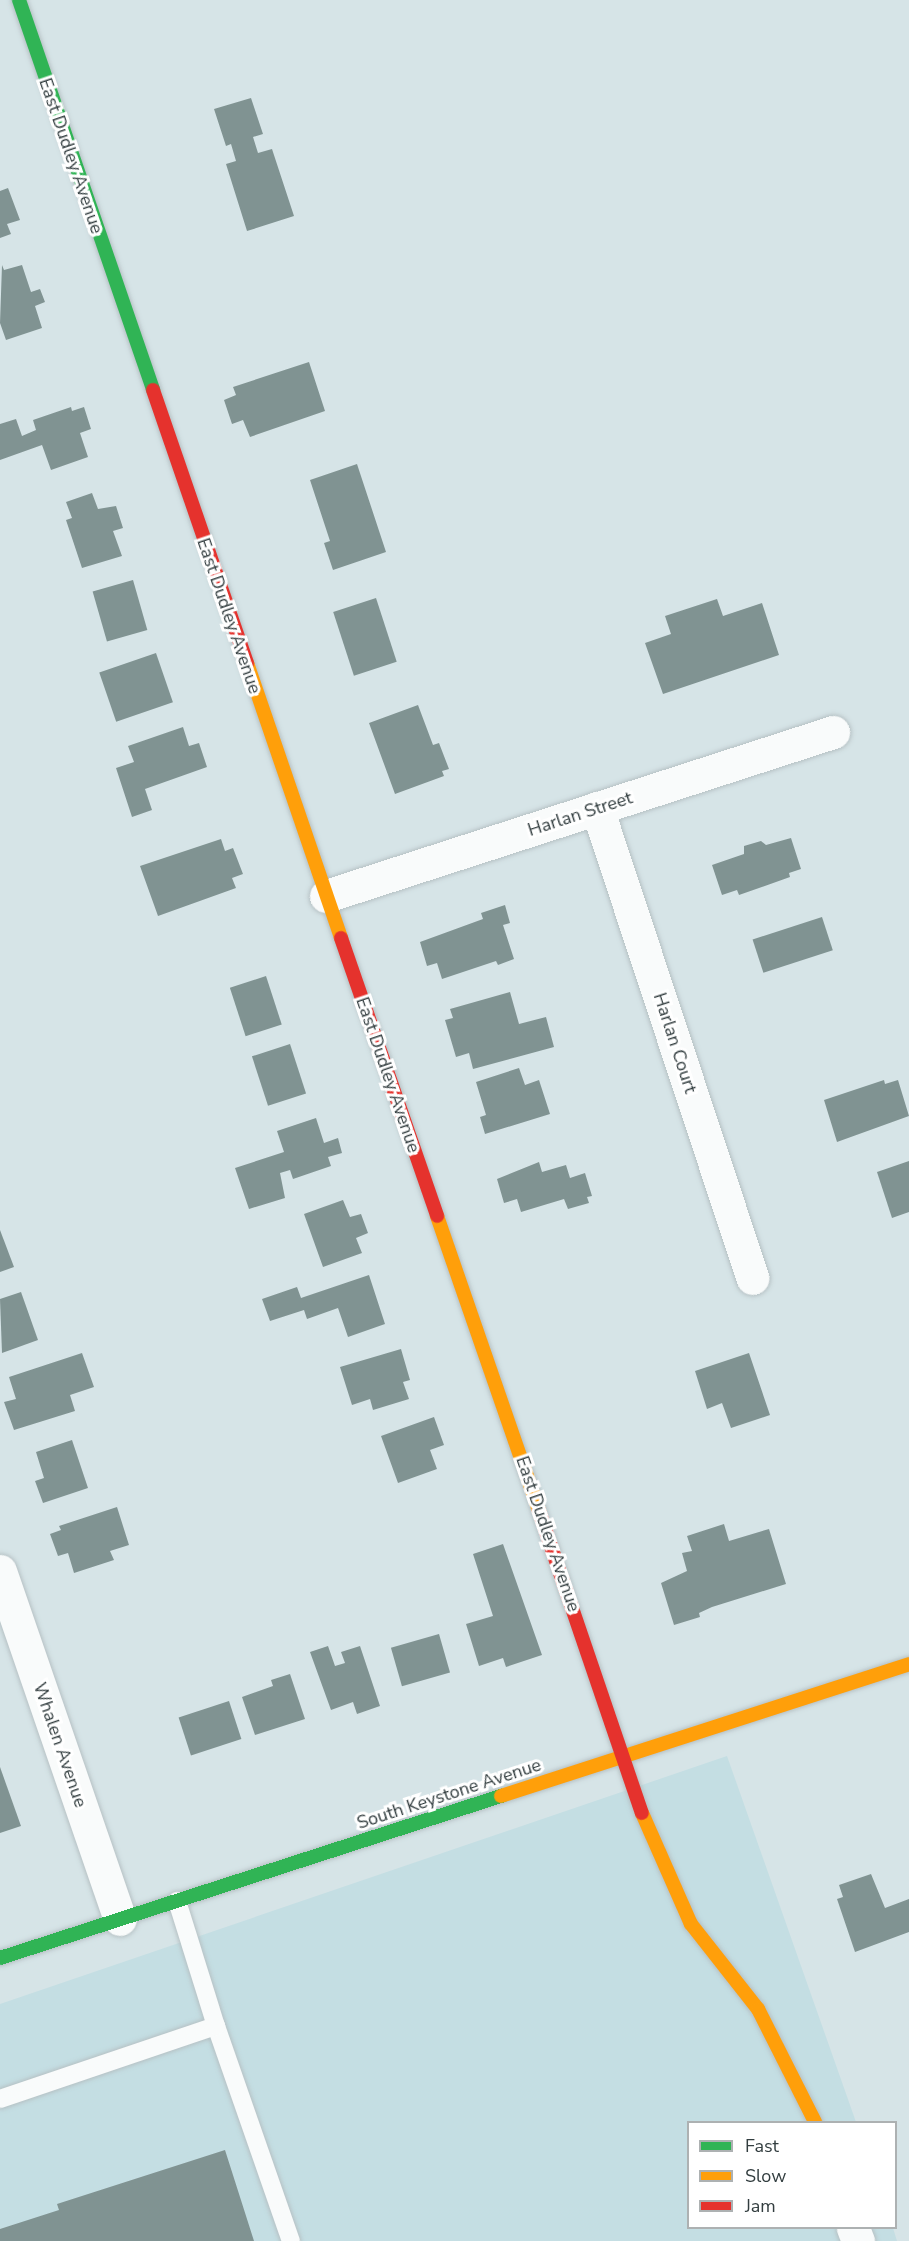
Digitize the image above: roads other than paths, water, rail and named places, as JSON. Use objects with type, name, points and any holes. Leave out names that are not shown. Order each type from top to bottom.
[{"type":"street","name":"East Dudley Avenue","points":[[19,0],[326,896],[625,1755],[654,1847],[691,1924],[758,2009],[814,2121]]},
{"type":"street","name":"Harlan Street","points":[[326,896],[833,732]]},
{"type":"street","name":"Harlan Court","points":[[597,808],[752,1278]]},
{"type":"street","name":"Whalen Avenue","points":[[0,1571],[120,1919]]},
{"type":"street","name":"South Keystone Avenue","points":[[0,1958],[909,1664]]},
{"type":"lane","points":[[177,1901],[216,2026],[291,2241]]},
{"type":"lane","points":[[0,2098],[216,2026]]}]
